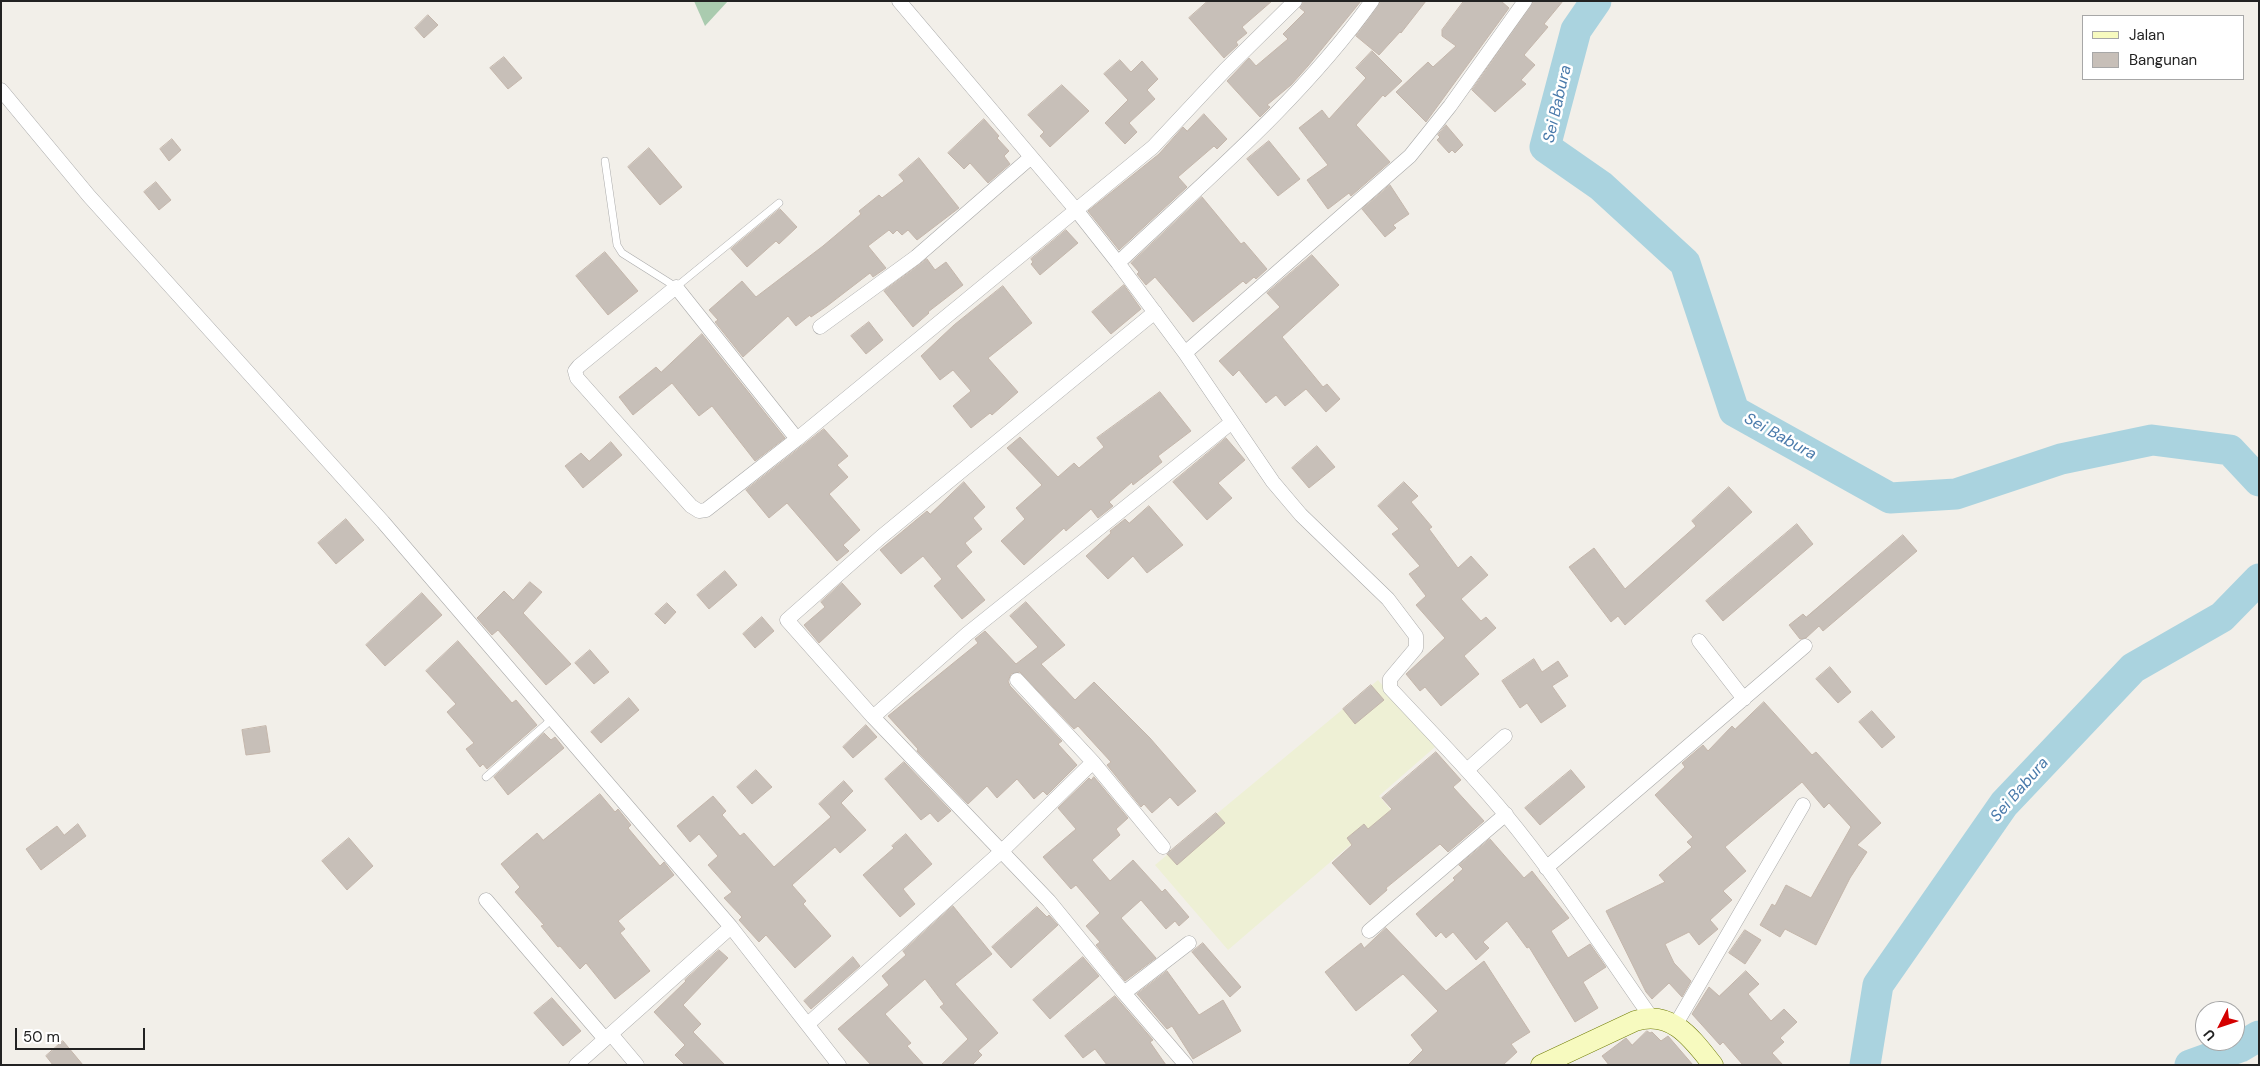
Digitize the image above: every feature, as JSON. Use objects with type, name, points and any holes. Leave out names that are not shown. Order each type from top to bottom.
[{"type":"main road","points":[[1541,1065],[1635,1021],[1651,1017],[1676,1024],[1714,1065]]},
{"type":"street","points":[[899,1],[1030,158],[1077,211],[1118,263],[1185,353],[1273,482],[1301,515],[1388,599],[1416,636],[1416,648],[1390,679],[1390,688],[1506,814],[1651,1017]]},
{"type":"street","points":[[797,439],[676,287],[579,366],[575,372],[577,378],[691,506],[699,511],[706,510],[797,439],[1153,147],[1225,70],[1294,1]]},
{"type":"street","points":[[1118,263],[1298,90],[1347,36],[1372,1]]},
{"type":"street","points":[[1185,353],[1410,156],[1450,106],[1525,1]]},
{"type":"street","points":[[1,90],[89,196],[383,522],[731,927],[840,1065]]},
{"type":"street","points":[[820,327],[916,256],[1030,158]]},
{"type":"street","points":[[1155,312],[881,537],[788,618],[787,622],[873,716],[1049,901],[1186,1065]]},
{"type":"street","points":[[873,716],[967,634],[1232,422]]},
{"type":"street","points":[[1699,641],[1744,699]]},
{"type":"street","points":[[1546,868],[1805,646]]},
{"type":"street","points":[[1017,680],[1093,762],[1163,847]]},
{"type":"street","points":[[1467,770],[1505,736]]},
{"type":"street","points":[[809,1024],[1002,851],[1093,762]]},
{"type":"street","points":[[1676,1024],[1803,806]]},
{"type":"street","points":[[1369,931],[1506,814]]},
{"type":"street","points":[[486,900],[608,1036],[637,1065]]},
{"type":"street","points":[[576,1065],[731,927]]},
{"type":"street","points":[[1124,993],[1190,943]]},
{"type":"lane","points":[[604,161],[617,245],[622,253],[676,287],[779,203]]},
{"type":"lane","points":[[486,777],[552,719]]},
{"type":"green space","points":[[694,1],[728,1],[705,26]]},
{"type":"green space","points":[[1378,680],[1435,747],[1379,796],[1391,810],[1228,950],[1155,865]]},
{"type":"building","points":[[1208,1],[1272,1],[1242,27],[1247,33],[1236,42],[1238,45],[1224,58],[1189,18]]},
{"type":"building","points":[[1304,1],[1361,1],[1308,66],[1291,85],[1267,105],[1270,107],[1260,117],[1227,81],[1249,58],[1256,66],[1288,39],[1283,34],[1305,12],[1300,8]]},
{"type":"building","points":[[1381,1],[1426,1],[1401,33],[1379,55],[1356,36]]},
{"type":"building","points":[[1464,1],[1501,1],[1509,8],[1426,122],[1396,92],[1428,62],[1433,67],[1456,46],[1442,36],[1442,30]]},
{"type":"building","points":[[1534,1],[1563,1],[1544,24],[1548,27],[1524,55],[1535,65],[1521,80],[1526,84],[1495,112],[1472,90]]},
{"type":"building","points":[[428,15],[438,25],[424,38],[415,28]]},
{"type":"building","points":[[1372,51],[1402,81],[1385,97],[1383,95],[1356,125],[1390,162],[1351,196],[1349,193],[1328,209],[1307,180],[1328,165],[1299,128],[1322,110],[1329,119],[1366,78],[1356,68]]},
{"type":"building","points":[[504,57],[522,78],[508,89],[490,68]]},
{"type":"building","points":[[1120,60],[1131,72],[1142,61],[1158,79],[1147,90],[1155,99],[1129,123],[1137,132],[1125,144],[1105,123],[1128,100],[1104,74]]},
{"type":"building","points":[[1062,85],[1089,111],[1050,147],[1040,136],[1044,132],[1028,115]]},
{"type":"building","points":[[1204,114],[1227,139],[1217,149],[1214,146],[1178,177],[1187,187],[1119,250],[1088,211],[1159,154],[1183,127],[1187,131]]},
{"type":"building","points":[[984,119],[1009,151],[1004,156],[1010,164],[988,183],[970,163],[964,169],[948,153]]},
{"type":"building","points":[[1446,125],[1463,145],[1455,153],[1452,150],[1449,153],[1437,140],[1440,137],[1438,135]]},
{"type":"building","points":[[172,139],[181,150],[169,161],[160,149]]},
{"type":"building","points":[[1269,141],[1300,179],[1278,196],[1247,159]]},
{"type":"building","points":[[649,148],[682,187],[660,205],[628,167]]},
{"type":"building","points":[[919,158],[959,208],[917,240],[908,230],[902,235],[897,230],[893,234],[889,230],[868,246],[886,268],[873,277],[870,273],[827,306],[811,317],[810,315],[796,326],[788,316],[743,357],[715,322],[718,320],[709,310],[742,281],[756,297],[823,246],[861,214],[859,211],[879,195],[882,198],[904,181],[899,175]]},
{"type":"building","points":[[156,182],[171,200],[159,210],[144,192]]},
{"type":"building","points":[[1390,185],[1409,214],[1393,225],[1396,228],[1385,237],[1362,209]]},
{"type":"building","points":[[1202,197],[1241,244],[1244,242],[1267,269],[1256,279],[1254,277],[1246,284],[1243,281],[1193,322],[1155,277],[1146,285],[1137,274],[1139,272],[1131,263]]},
{"type":"building","points":[[780,209],[797,227],[779,244],[776,241],[747,267],[731,249]]},
{"type":"building","points":[[1066,230],[1078,243],[1040,275],[1031,264],[1033,262],[1031,259]]},
{"type":"building","points":[[605,252],[638,291],[608,315],[576,276]]},
{"type":"building","points":[[1312,255],[1339,285],[1282,337],[1323,387],[1327,384],[1340,399],[1326,412],[1306,389],[1285,406],[1276,395],[1266,403],[1239,370],[1233,376],[1219,361],[1280,307],[1267,293]]},
{"type":"building","points":[[927,259],[935,270],[946,262],[963,285],[928,312],[913,327],[884,291]]},
{"type":"building","points":[[1124,285],[1141,309],[1111,334],[1092,312]]},
{"type":"building","points":[[1003,286],[1032,323],[988,358],[1018,392],[992,415],[990,413],[971,428],[953,406],[971,391],[953,370],[940,380],[921,356],[954,325]]},
{"type":"building","points":[[869,322],[883,340],[866,354],[851,336]]},
{"type":"building","points":[[702,334],[785,438],[755,461],[712,406],[699,416],[672,383],[633,415],[619,397],[656,367],[661,372]]},
{"type":"building","points":[[1160,392],[1191,431],[1158,456],[1162,462],[1133,485],[1132,482],[1109,502],[1113,506],[1098,518],[1091,509],[1066,531],[1064,528],[1024,565],[1001,541],[1025,519],[1016,508],[1042,485],[1007,448],[1020,437],[1058,477],[1074,463],[1079,468],[1104,447],[1097,438]]},
{"type":"building","points":[[824,429],[848,456],[837,465],[848,477],[829,494],[860,530],[843,545],[849,551],[837,561],[787,503],[769,518],[746,490]]},
{"type":"building","points":[[1226,438],[1245,460],[1218,483],[1232,498],[1207,520],[1173,482]]},
{"type":"building","points":[[611,442],[622,455],[583,488],[565,466],[581,453],[589,461]]},
{"type":"building","points":[[1317,446],[1335,467],[1309,488],[1292,468]]},
{"type":"building","points":[[964,482],[985,507],[973,518],[982,529],[965,543],[972,552],[956,566],[985,600],[962,619],[934,586],[942,579],[923,556],[901,574],[880,550],[927,511],[930,514]]},
{"type":"building","points":[[1404,482],[1418,496],[1411,502],[1432,527],[1429,529],[1458,568],[1471,556],[1488,575],[1461,599],[1481,621],[1486,617],[1496,628],[1464,656],[1479,674],[1441,706],[1425,687],[1420,691],[1406,674],[1445,638],[1416,605],[1426,596],[1409,574],[1420,566],[1392,534],[1399,529],[1378,506]]},
{"type":"building","points":[[1729,487],[1752,512],[1625,625],[1618,616],[1611,622],[1569,567],[1594,548],[1625,589],[1696,526],[1692,521]]},
{"type":"building","points":[[1149,506],[1183,545],[1147,573],[1133,556],[1108,579],[1086,556],[1111,533],[1110,531],[1125,519],[1129,523]]},
{"type":"building","points":[[346,519],[364,540],[336,564],[318,543]]},
{"type":"building","points":[[1797,524],[1813,544],[1723,621],[1706,601]]},
{"type":"building","points":[[1903,535],[1917,551],[1823,631],[1819,626],[1806,638],[1800,639],[1789,625],[1803,614],[1806,617]]},
{"type":"building","points":[[725,571],[737,585],[709,609],[697,595]]},
{"type":"building","points":[[530,582],[542,592],[523,613],[571,664],[546,685],[498,630],[492,635],[477,618],[504,591],[513,600]]},
{"type":"building","points":[[842,583],[861,604],[819,643],[804,625],[825,607],[821,602]]},
{"type":"building","points":[[422,593],[442,615],[385,666],[366,645]]},
{"type":"building","points":[[1026,602],[1065,645],[1041,664],[1075,700],[1094,682],[1150,738],[1196,791],[1178,806],[1170,797],[1152,813],[1144,804],[1141,807],[1107,765],[1111,762],[1078,726],[1074,729],[1020,672],[1011,674],[1008,681],[1010,686],[1062,741],[1058,744],[1077,765],[1047,795],[1043,791],[1034,799],[1017,779],[997,798],[987,786],[968,804],[917,751],[918,749],[888,716],[978,643],[975,639],[985,631],[1016,664],[1038,647],[1010,616]]},
{"type":"building","points":[[667,603],[676,612],[665,624],[655,614]]},
{"type":"building","points":[[762,617],[774,631],[755,648],[743,634]]},
{"type":"building","points":[[458,641],[512,703],[516,700],[537,725],[487,769],[483,764],[480,767],[466,749],[474,743],[447,712],[456,704],[426,671]]},
{"type":"building","points":[[590,650],[609,672],[594,684],[575,663]]},
{"type":"building","points":[[1534,659],[1542,672],[1558,661],[1568,676],[1552,686],[1566,706],[1541,723],[1527,703],[1520,708],[1502,681]]},
{"type":"building","points":[[1830,667],[1851,692],[1838,703],[1816,679]]},
{"type":"building","points":[[1371,685],[1384,700],[1355,724],[1343,709]]},
{"type":"building","points":[[629,698],[639,710],[601,743],[591,732]]},
{"type":"building","points":[[1764,702],[1812,755],[1816,752],[1881,823],[1857,845],[1867,852],[1850,878],[1816,945],[1785,929],[1780,937],[1760,925],[1772,904],[1775,906],[1786,885],[1811,898],[1851,827],[1829,803],[1824,808],[1802,782],[1725,847],[1746,871],[1723,891],[1732,900],[1710,920],[1718,929],[1699,945],[1689,932],[1665,944],[1674,963],[1691,981],[1682,997],[1669,983],[1652,999],[1646,992],[1606,911],[1665,882],[1659,875],[1692,847],[1687,842],[1693,837],[1655,795],[1685,767],[1682,763],[1703,745],[1708,751],[1732,726],[1735,729]]},
{"type":"building","points":[[1872,711],[1895,737],[1882,748],[1859,722]]},
{"type":"building","points":[[866,725],[877,737],[853,758],[843,747]]},
{"type":"building","points":[[266,726],[270,752],[246,755],[242,730]]},
{"type":"building","points":[[544,733],[551,740],[555,737],[564,748],[508,795],[494,777]]},
{"type":"building","points":[[1436,752],[1461,780],[1453,787],[1484,821],[1448,852],[1440,844],[1386,888],[1387,890],[1370,905],[1332,863],[1352,845],[1347,838],[1364,824],[1368,829],[1392,809],[1382,798]]},
{"type":"building","points":[[904,762],[951,811],[938,822],[930,813],[921,820],[885,779]]},
{"type":"building","points":[[756,770],[772,787],[752,804],[737,787]]},
{"type":"building","points":[[1571,770],[1585,787],[1540,825],[1525,808]]},
{"type":"building","points":[[1094,777],[1128,818],[1116,829],[1120,835],[1092,860],[1110,881],[1133,860],[1162,892],[1165,889],[1189,917],[1179,926],[1175,921],[1166,929],[1141,900],[1121,918],[1156,958],[1125,981],[1096,945],[1100,942],[1086,926],[1100,913],[1076,885],[1071,889],[1043,857],[1076,829],[1058,808],[1089,778],[1091,780]]},
{"type":"building","points":[[844,781],[853,791],[841,803],[866,830],[840,853],[835,847],[792,885],[806,901],[803,904],[831,936],[795,968],[766,935],[759,942],[739,920],[742,917],[724,898],[732,892],[708,865],[718,856],[699,834],[690,842],[677,826],[713,796],[726,811],[722,815],[740,836],[744,833],[774,867],[831,817],[819,804]]},
{"type":"building","points":[[600,794],[615,812],[618,809],[631,825],[628,828],[660,866],[664,862],[674,875],[618,921],[625,929],[620,933],[650,971],[615,999],[586,963],[580,969],[560,946],[558,947],[541,926],[544,925],[515,892],[520,887],[501,864],[537,833],[543,840]]},
{"type":"building","points":[[1216,813],[1225,823],[1177,865],[1167,854]]},
{"type":"building","points":[[78,824],[86,836],[41,870],[26,849],[57,826],[64,835]]},
{"type":"building","points":[[906,834],[932,864],[903,889],[915,904],[900,917],[863,875],[894,848],[892,846]]},
{"type":"building","points":[[349,838],[373,866],[347,890],[322,861]]},
{"type":"building","points":[[1490,839],[1524,878],[1532,871],[1569,918],[1551,931],[1568,958],[1590,944],[1606,967],[1583,982],[1598,1008],[1575,1022],[1529,947],[1527,948],[1507,921],[1483,942],[1489,948],[1476,960],[1453,932],[1446,938],[1441,932],[1436,937],[1416,914],[1455,880],[1453,878],[1463,869],[1459,865]]},
{"type":"building","points":[[953,906],[992,954],[955,984],[998,1033],[978,1051],[982,1055],[972,1065],[941,1065],[968,1039],[940,1007],[944,1004],[925,979],[885,1014],[911,1043],[907,1046],[924,1065],[871,1065],[838,1029],[889,985],[882,976],[906,955],[903,951]]},
{"type":"building","points":[[1037,907],[1047,917],[1049,915],[1058,925],[1011,968],[992,947]]},
{"type":"building","points":[[1386,928],[1446,991],[1484,961],[1530,1032],[1511,1044],[1517,1052],[1503,1065],[1408,1065],[1423,1050],[1411,1035],[1438,1011],[1403,974],[1356,1011],[1325,972],[1361,943],[1364,948]]},
{"type":"building","points":[[1745,930],[1761,940],[1745,964],[1729,953]]},
{"type":"building","points":[[1203,943],[1241,987],[1230,997],[1192,952]]},
{"type":"building","points":[[719,950],[728,958],[683,1005],[701,1024],[693,1032],[725,1065],[685,1065],[675,1055],[685,1045],[654,1012],[685,980]]},
{"type":"building","points":[[853,957],[860,966],[811,1009],[804,1001]]},
{"type":"building","points":[[1083,957],[1099,976],[1050,1019],[1033,1000]]},
{"type":"building","points":[[1167,971],[1199,1015],[1223,1000],[1241,1031],[1193,1059],[1172,1026],[1167,1029],[1137,994]]},
{"type":"building","points":[[1746,971],[1759,984],[1748,994],[1771,1021],[1784,1009],[1797,1022],[1780,1038],[1784,1042],[1772,1053],[1783,1065],[1743,1065],[1723,1042],[1720,1045],[1692,1014],[1709,987],[1719,996]]},
{"type":"building","points":[[1115,996],[1153,1040],[1150,1042],[1166,1065],[1107,1065],[1095,1049],[1083,1058],[1065,1036]]},
{"type":"building","points":[[552,998],[581,1031],[563,1046],[534,1013]]},
{"type":"building","points":[[1647,1031],[1652,1032],[1661,1041],[1668,1036],[1693,1065],[1609,1065],[1602,1056],[1626,1038],[1632,1045]]},
{"type":"building","points":[[63,1041],[83,1065],[53,1065],[46,1056]]},
{"type":"waterway","name":"Sei Babura","points":[[1596,1],[1576,30],[1545,147],[1601,186],[1685,263],[1734,411],[1890,498],[1956,494],[2061,459],[2152,440],[2230,450],[2259,481]]},
{"type":"waterway","name":"Sei Babura","points":[[1865,1065],[1878,985],[2004,804],[2133,668],[2222,617],[2259,579]]},
{"type":"waterway","name":"Sei Babura","points":[[2190,1065],[2240,1047],[2259,1036]]}]
